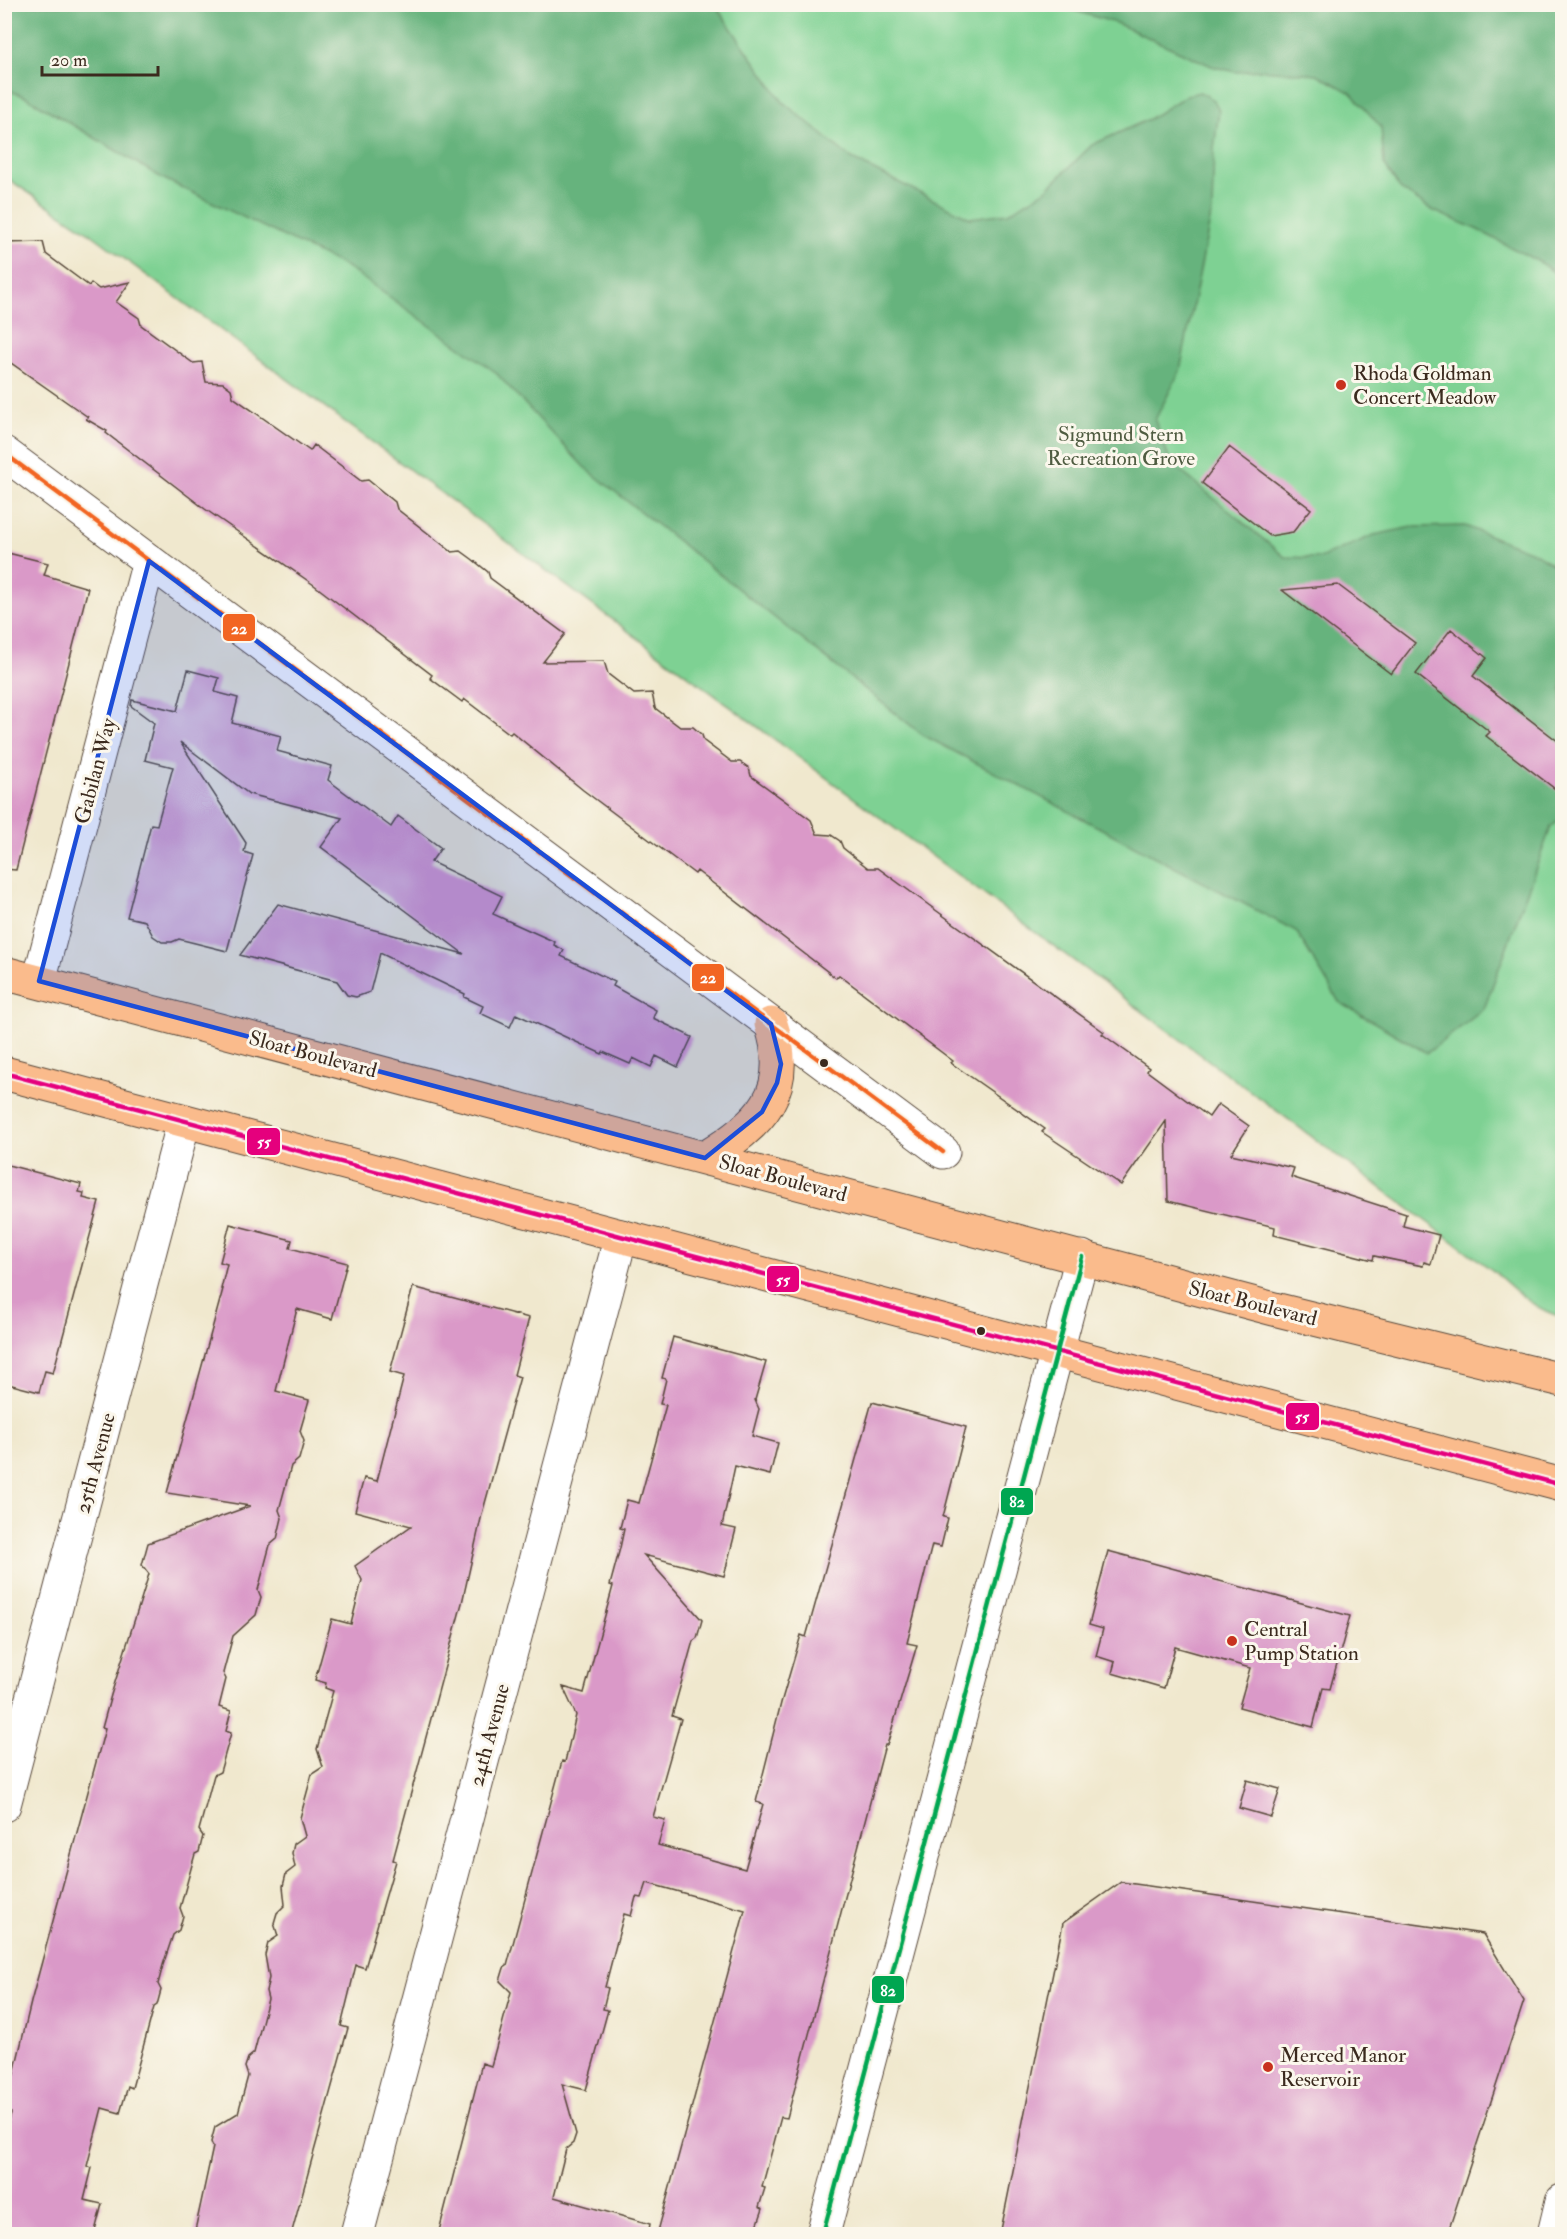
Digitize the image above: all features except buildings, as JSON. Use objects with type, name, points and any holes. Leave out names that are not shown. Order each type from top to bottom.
[{"type":"main road","name":"Sloat Boulevard","points":[[4,973],[1275,1309],[1563,1380]]},
{"type":"main road","points":[[705,1158],[746,1129],[762,1112],[770,1099],[781,1064],[779,1047],[771,1024]]},
{"type":"main road","points":[[4,1073],[1563,1485]]},
{"type":"street","points":[[4,453],[943,1152]]},
{"type":"street","name":"Gabilan Way","points":[[39,981],[149,561]]},
{"type":"street","name":"25th Avenue","points":[[4,1805],[184,1121]]},
{"type":"street","name":"24th Avenue","points":[[357,2235],[621,1236]]},
{"type":"street","points":[[823,2235],[1082,1257]]},
{"type":"street","points":[[1554,2235],[1563,2201]]},
{"type":"highlighted area","points":[[149,561],[771,1024],[781,1064],[777,1083],[762,1112],[705,1158],[39,981]]},
{"type":"green space","name":"Sigmund Stern Recreation Grove","points":[[4,5],[1562,5],[1562,1317],[1543,1310],[1527,1300],[1496,1273],[91,234],[5,177]]},
{"type":"green space","points":[[4,5],[715,5],[783,102],[852,159],[970,218],[1008,213],[1045,191],[1092,145],[1149,119],[1187,95],[1200,92],[1214,100],[1219,111],[1214,149],[1212,210],[1180,371],[1155,420],[1171,463],[1285,557],[1320,558],[1374,535],[1413,527],[1465,526],[1535,553],[1562,571],[1562,818],[1551,827],[1484,1009],[1427,1053],[1339,1002],[1296,931],[923,735],[584,467],[494,371],[347,267],[162,178],[26,97],[5,89]]},
{"type":"green space","points":[[1055,5],[1562,5],[1562,279],[1543,264],[1478,230],[1432,210],[1400,189],[1384,164],[1381,127],[1351,93],[1317,74],[1259,70],[1237,72],[1214,67],[1116,23]]},
{"type":"transit line","name":"22","points":[[4,453],[943,1152]]},
{"type":"transit line","name":"55","points":[[4,1073],[1562,1485]]},
{"type":"transit line","name":"82","points":[[823,2234],[1082,1257]]},
{"type":"place","name":"Rhoda Goldman Concert Meadow","points":[[1341,385]]},
{"type":"place","name":"Central Pump Station","points":[[1232,1641]]},
{"type":"place","name":"Merced Manor Reservoir","points":[[1268,2067]]}]
